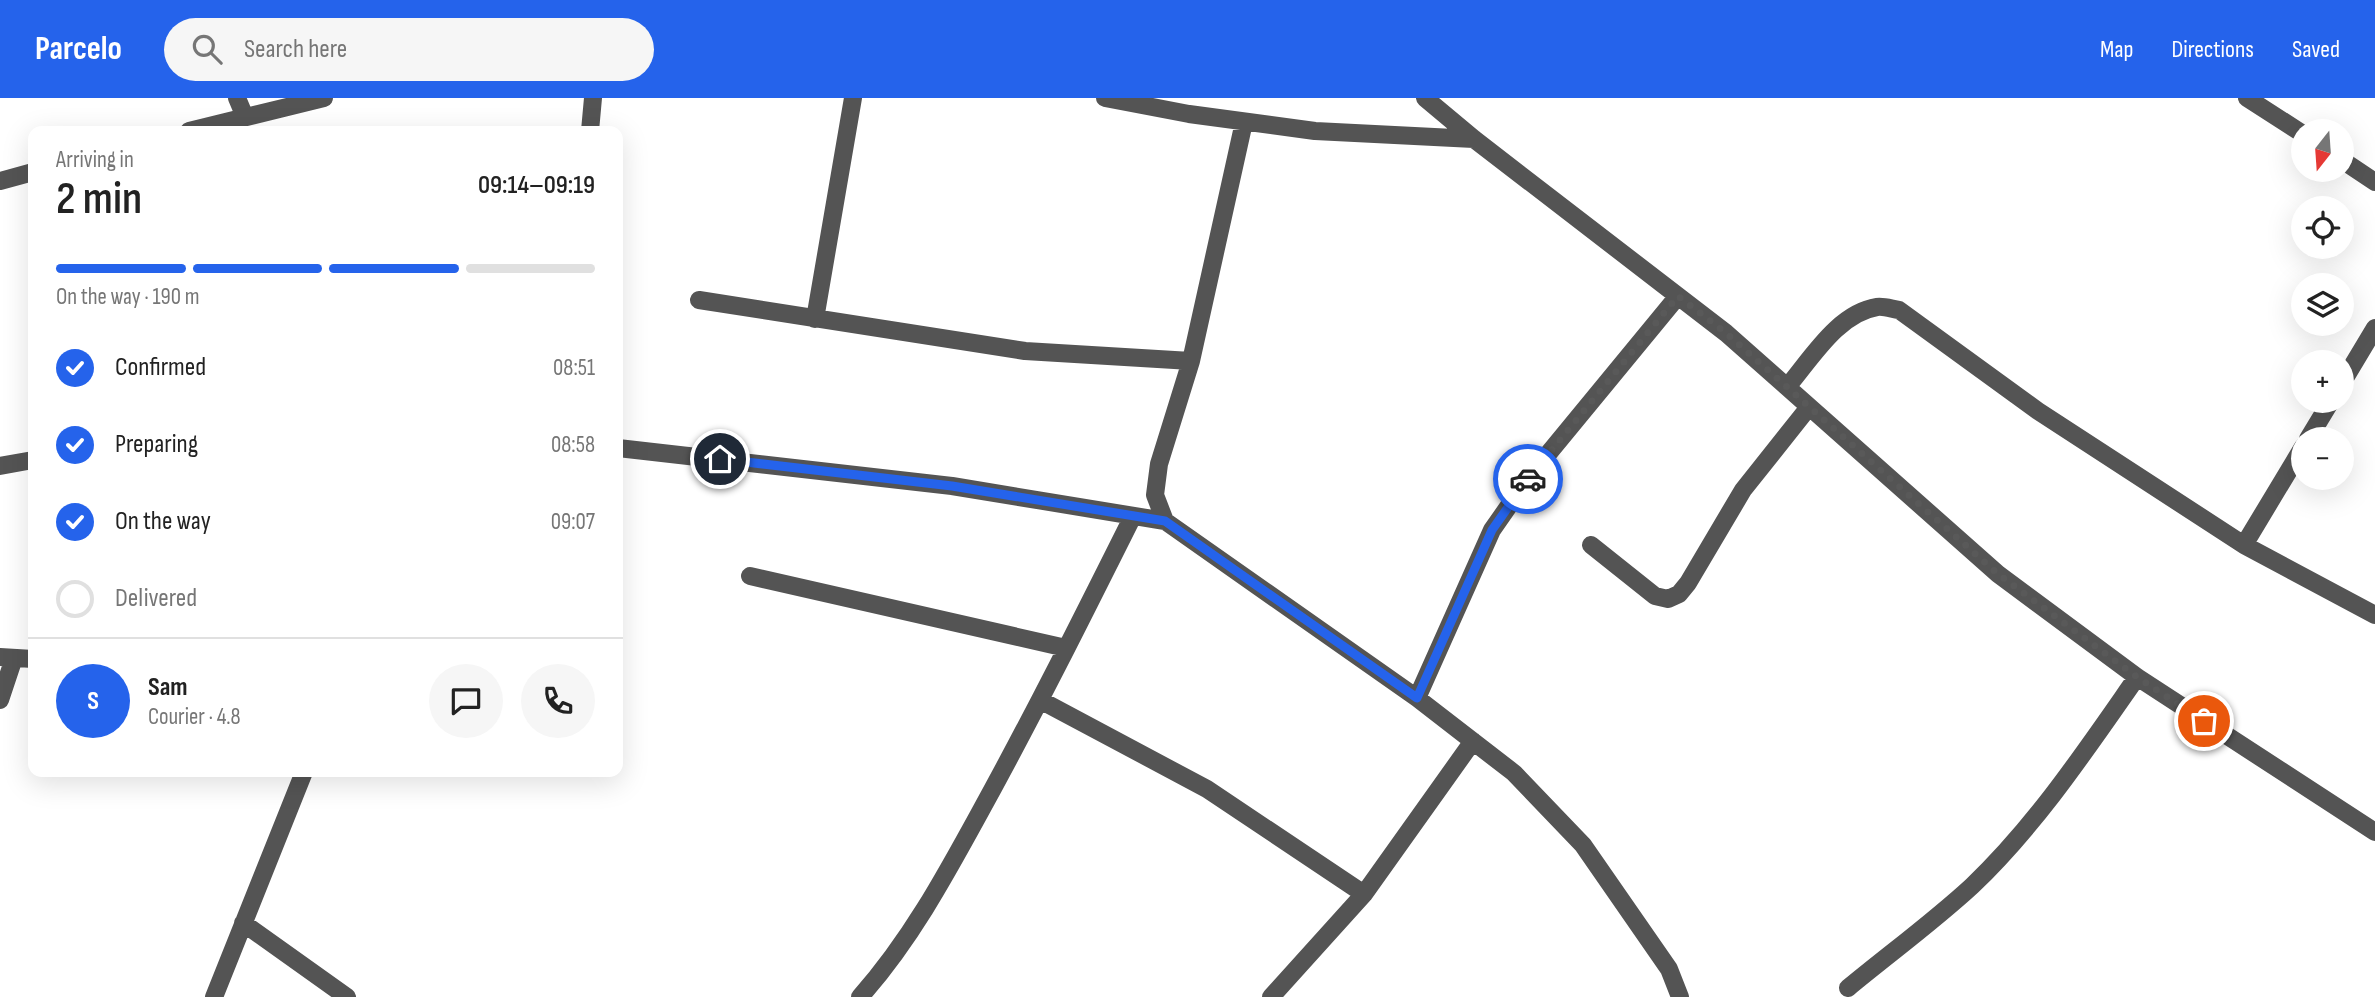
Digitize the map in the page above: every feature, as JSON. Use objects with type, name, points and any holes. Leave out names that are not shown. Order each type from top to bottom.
[{"type":"street","points":[[237,98],[245,117]]},
{"type":"street","points":[[209,126],[324,98]]},
{"type":"street","points":[[590,126],[593,98]]},
{"type":"street","points":[[815,319],[853,98]]},
{"type":"street","points":[[1105,98],[1189,114],[1315,131],[1474,139]]},
{"type":"street","points":[[1425,98],[1474,139],[1726,333],[1998,574],[2137,677],[2375,832]]},
{"type":"street","points":[[2247,98],[2291,126]]},
{"type":"street","points":[[1165,521],[1155,495],[1159,464],[1191,361],[1244,122]]},
{"type":"street","points":[[2354,168],[2375,181]]},
{"type":"street","points":[[0,181],[28,173]]},
{"type":"street","points":[[1417,698],[1492,530],[1529,477],[1678,296]]},
{"type":"street","points":[[699,300],[1025,351],[1191,361]]},
{"type":"street","points":[[1787,387],[1833,333],[1857,313],[1880,306],[1899,310],[2038,411],[2244,545],[2375,615]]},
{"type":"street","points":[[2354,363],[2375,328]]},
{"type":"street","points":[[1591,545],[1656,596],[1668,600],[1679,594],[1743,490],[1809,407]]},
{"type":"street","points":[[623,449],[952,486],[1165,521],[1417,698],[1514,773],[1583,845],[1669,970],[1680,997]]},
{"type":"street","points":[[0,466],[28,461]]},
{"type":"street","points":[[2244,545],[2291,467]]},
{"type":"street","points":[[860,997],[881,973],[932,898],[1040,700],[1133,516]]},
{"type":"street","points":[[750,576],[1066,648]]},
{"type":"street","points":[[0,700],[7,658],[28,659]]},
{"type":"street","points":[[1848,988],[1972,886],[2029,824],[2068,776],[2137,677]]},
{"type":"street","points":[[1040,700],[1207,789],[1364,894]]},
{"type":"street","points":[[1270,997],[1364,894],[1473,741]]},
{"type":"street","points":[[214,997],[302,777]]},
{"type":"street","points":[[243,923],[347,997]]},
{"type":"way so far","points":[[1528,479],[1678,296],[1726,333],[1998,574],[2137,677],[2204,721]]},
{"type":"route","points":[[720,459],[952,486],[1165,521],[1417,698],[1492,530],[1528,479]]}]
